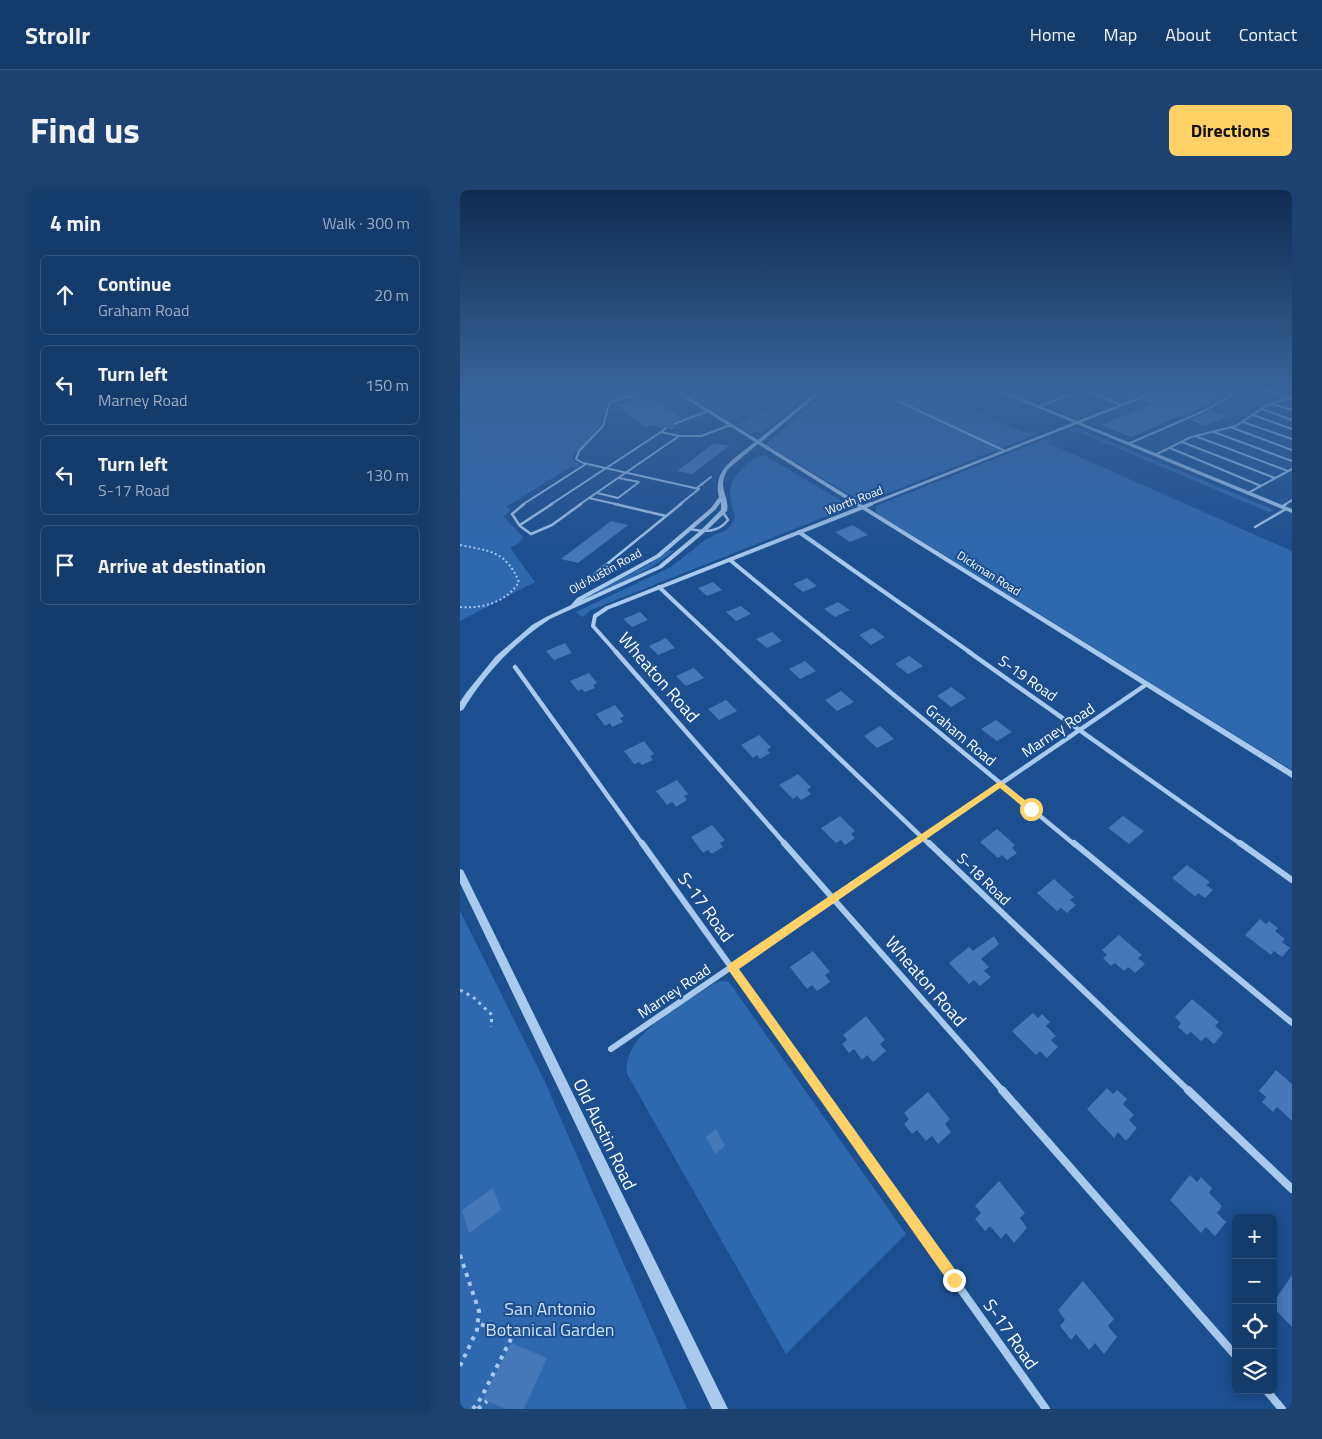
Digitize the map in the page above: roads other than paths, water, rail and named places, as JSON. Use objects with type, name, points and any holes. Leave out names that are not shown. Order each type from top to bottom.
[{"type":"street","points":[[702,532],[723,512],[725,503],[720,498],[721,475],[726,468],[752,447]]},
{"type":"street","name":"Dickman Road","points":[[766,447],[1292,774]]},
{"type":"street","name":"Worth Road","points":[[593,626],[595,616],[608,608],[1015,447]]},
{"type":"street","points":[[1135,447],[1287,509]]},
{"type":"street","name":"Old Austin Road","points":[[570,608],[579,599],[648,564],[713,509],[720,498]]},
{"type":"street","name":"Old Austin Road","points":[[460,708],[485,672],[505,650],[531,628],[570,608],[585,603],[646,574],[688,550],[699,541],[702,532]]},
{"type":"street","name":"S-19 Road","points":[[799,532],[1292,880]]},
{"type":"street","name":"Graham Road","points":[[730,560],[1292,1023]]},
{"type":"street","name":"S-18 Road","points":[[659,587],[1292,1189]]},
{"type":"street","name":"Wheaton Road","points":[[593,626],[1232,1351]]},
{"type":"street","name":"S-17 Road","points":[[515,667],[1046,1409]]},
{"type":"street","name":"Marney Road","points":[[611,1048],[732,968],[1147,684]]},
{"type":"street","name":"Old Austin Road","points":[[460,873],[720,1409]]},
{"type":"street","points":[[1269,1394],[1282,1409]]},
{"type":"lane","points":[[584,447],[576,455],[576,459],[586,464],[697,488]]},
{"type":"lane","points":[[520,526],[638,447]]},
{"type":"lane","points":[[586,464],[516,509],[512,514],[520,526],[528,532],[536,534],[552,525],[665,447]]},
{"type":"lane","points":[[996,447],[1005,451]]},
{"type":"lane","points":[[1195,447],[1275,478]]},
{"type":"lane","points":[[1223,447],[1288,471]]},
{"type":"lane","points":[[1254,447],[1292,461]]},
{"type":"lane","points":[[1155,455],[1170,448],[1261,486]]},
{"type":"lane","points":[[1248,493],[1292,469]]},
{"type":"lane","points":[[697,488],[711,477]]},
{"type":"lane","points":[[597,493],[618,498],[639,482],[619,478]]},
{"type":"lane","points":[[580,586],[700,489],[697,488]]},
{"type":"lane","points":[[589,498],[666,516]]},
{"type":"lane","points":[[1255,527],[1287,509],[1292,500]]},
{"type":"lane","points":[[690,529],[702,532],[714,531],[727,523],[728,520],[723,512]]},
{"type":"park label","name":"San Antonio Botanical Garden","points":[[550,1318]]}]
